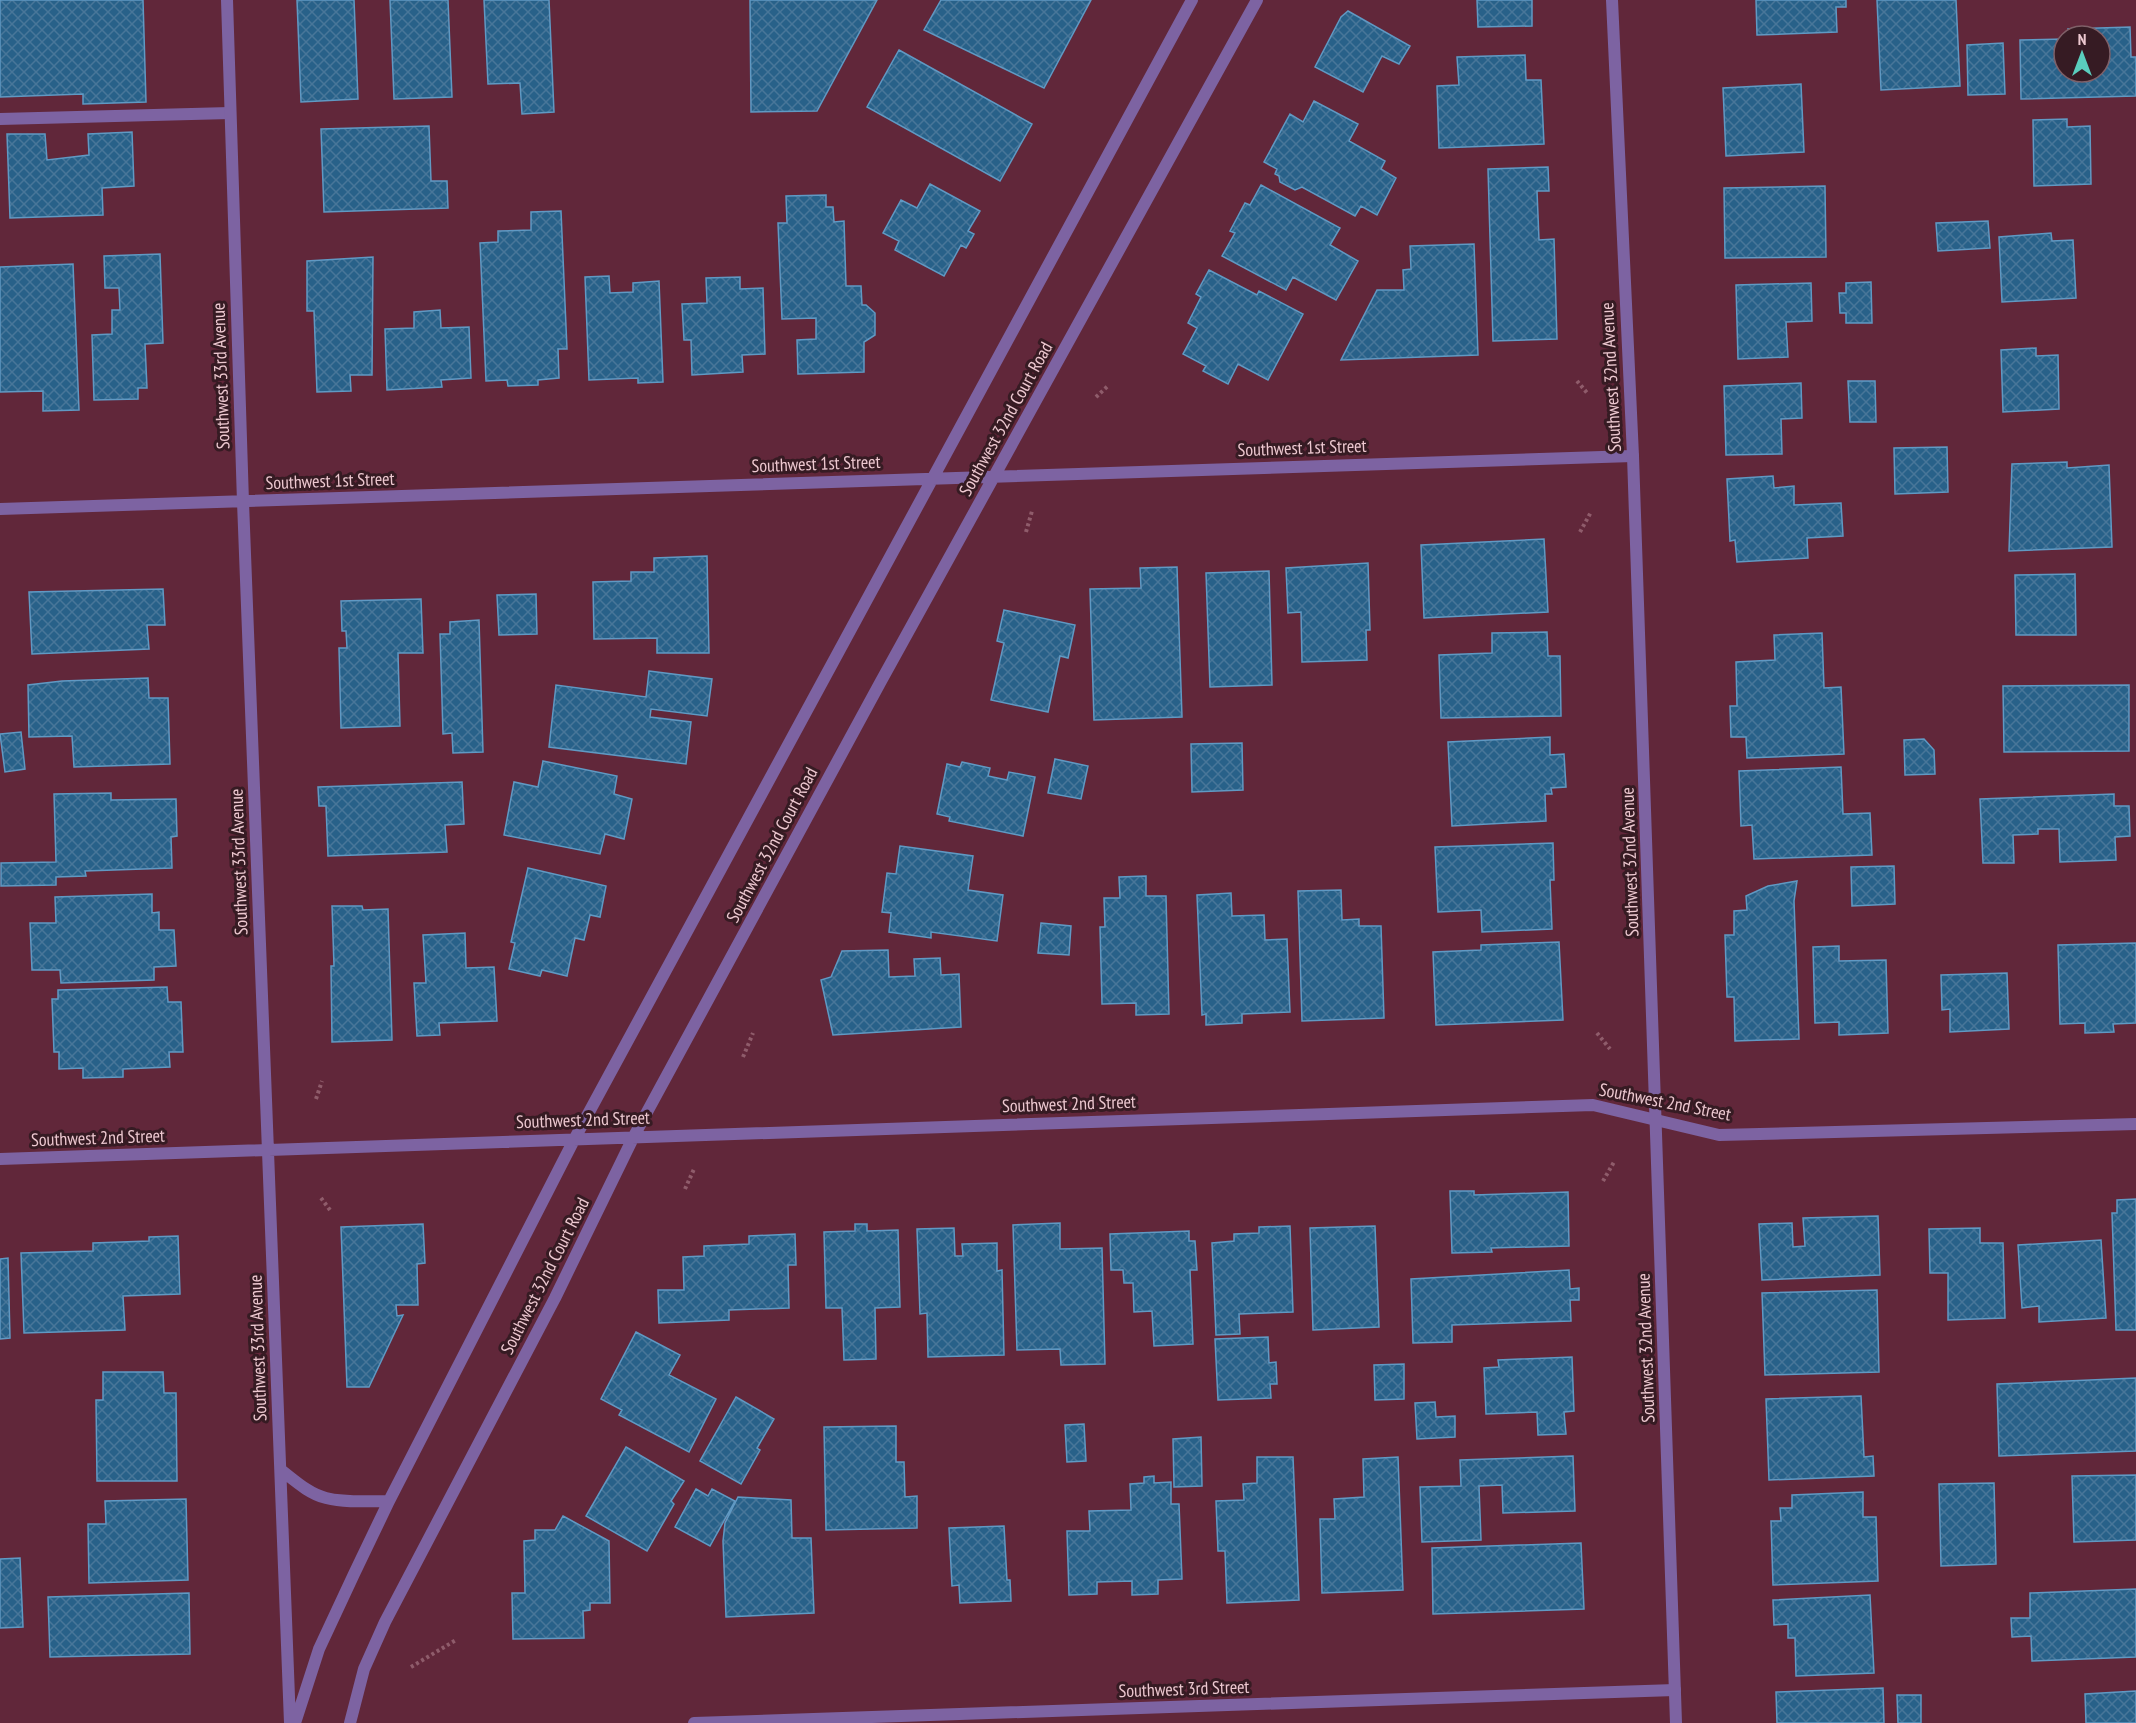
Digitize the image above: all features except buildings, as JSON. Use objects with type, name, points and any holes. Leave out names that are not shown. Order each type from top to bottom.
[{"type":"street","name":"Southwest 33rd Avenue","points":[[227,0],[243,502],[290,1723]]},
{"type":"street","name":"Southwest 32nd Court Road","points":[[295,1723],[319,1649],[389,1501],[575,1138],[1192,0]]},
{"type":"street","name":"Southwest 32nd Court Road","points":[[350,1723],[364,1669],[385,1622],[555,1298],[634,1137],[880,683],[1257,0]]},
{"type":"street","name":"Southwest 32nd Avenue","points":[[1612,0],[1633,456],[1676,1723]]},
{"type":"street","points":[[0,119],[231,113]]},
{"type":"street","name":"Southwest 1st Street","points":[[0,509],[1633,456]]},
{"type":"street","name":"Southwest 2nd Street","points":[[0,1159],[1593,1105],[1719,1135],[2136,1124]]},
{"type":"street","points":[[281,1470],[304,1487],[325,1498],[349,1501],[389,1501]]},
{"type":"street","name":"Southwest 3rd Street","points":[[694,1723],[1675,1690]]},
{"type":"path","points":[[1577,381],[1588,394]]},
{"type":"path","points":[[1096,397],[1109,385]]},
{"type":"path","points":[[1026,532],[1032,511]]},
{"type":"path","points":[[1580,532],[1591,512]]},
{"type":"path","points":[[743,1057],[753,1033]]},
{"type":"path","points":[[1597,1033],[1610,1049]]},
{"type":"path","points":[[316,1099],[322,1081]]},
{"type":"path","points":[[1603,1181],[1614,1162]]},
{"type":"path","points":[[685,1189],[694,1168]]},
{"type":"path","points":[[321,1198],[330,1210]]},
{"type":"path","points":[[411,1667],[456,1640]]}]
